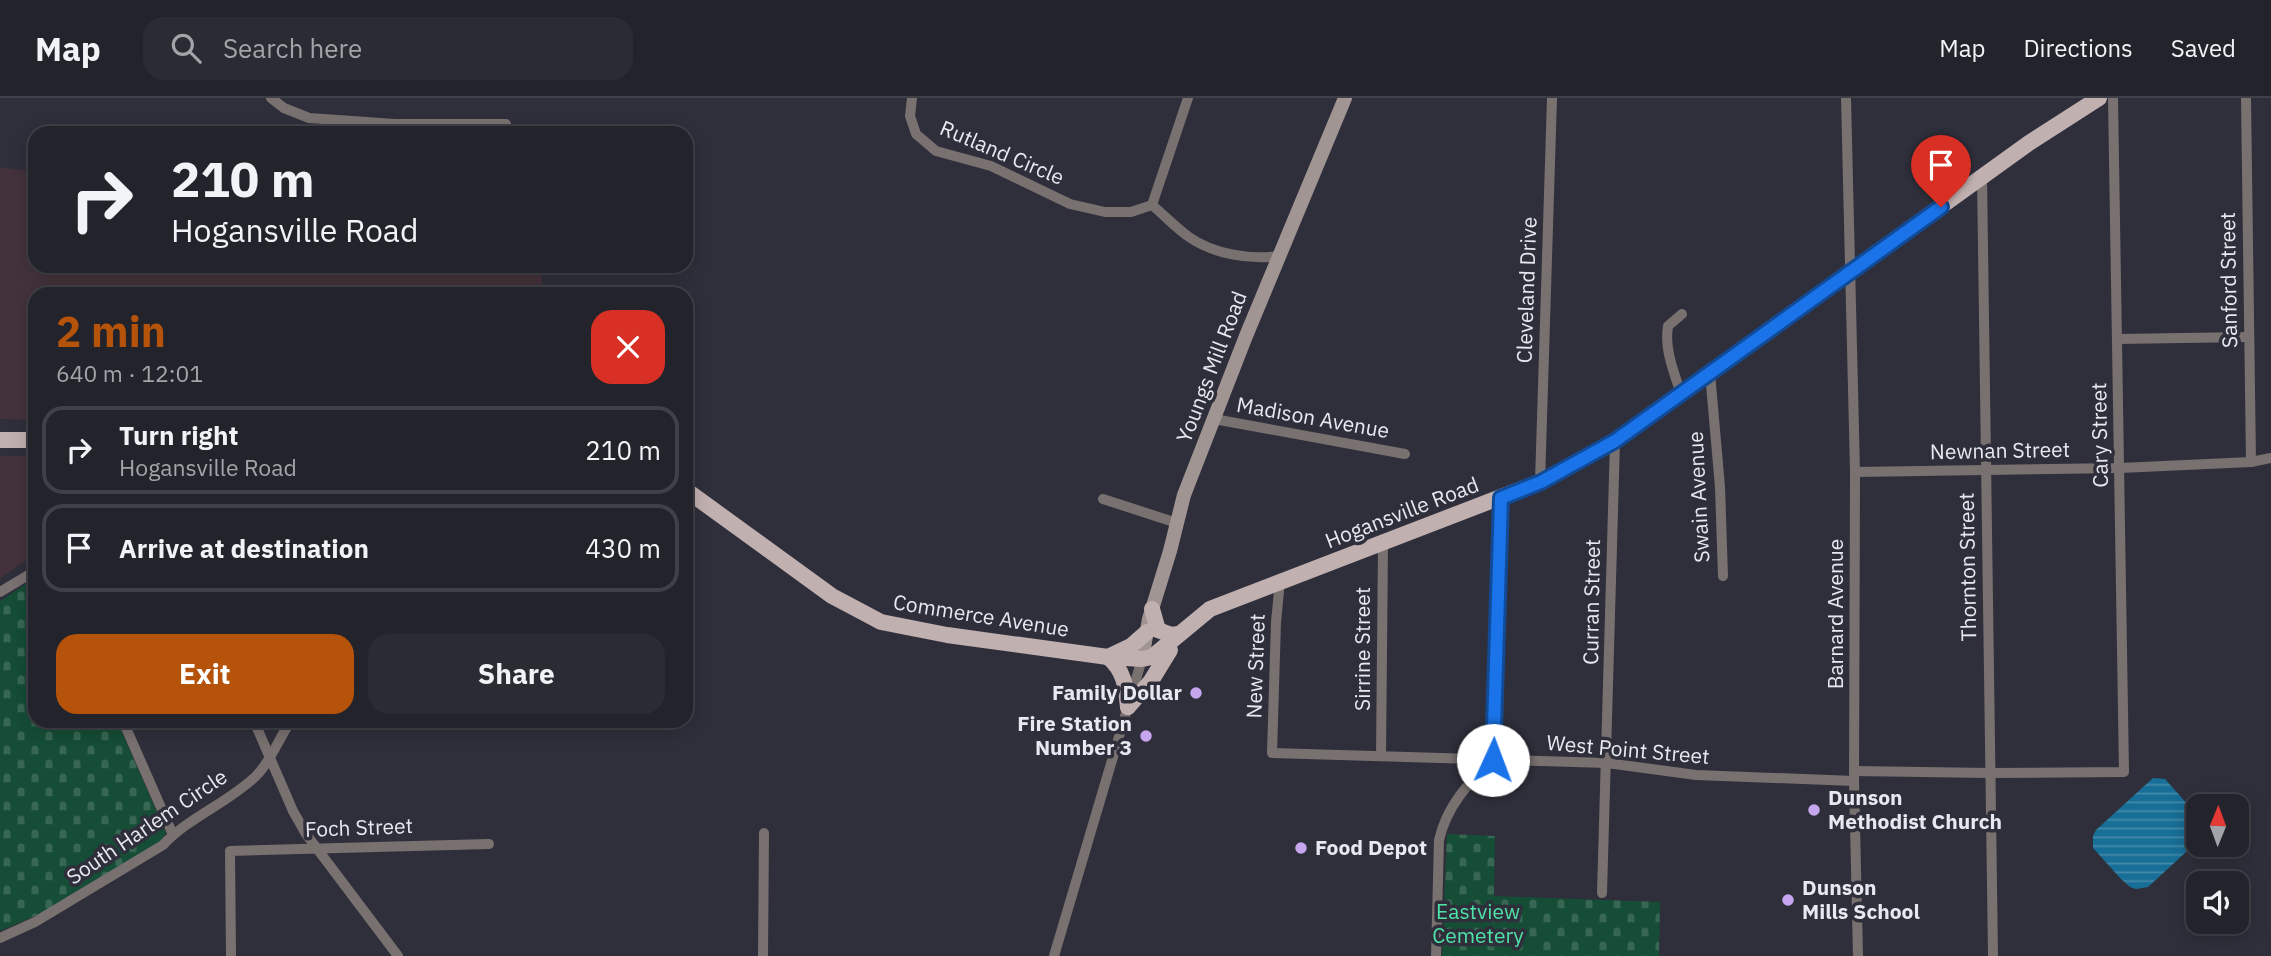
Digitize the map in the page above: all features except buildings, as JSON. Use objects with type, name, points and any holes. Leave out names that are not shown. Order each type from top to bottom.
[{"type":"main road","name":"Hogansville Road","points":[[1142,659],[1152,657],[1210,609],[1541,482],[1615,441],[1982,177],[2070,115],[2099,98]]},
{"type":"main road","points":[[0,440],[28,440]]},
{"type":"main road","name":"Commerce Avenue","points":[[693,495],[832,596],[881,622],[947,635],[1108,657],[1142,659]]},
{"type":"main road","points":[[1152,609],[1158,630],[1171,635],[1180,634]]},
{"type":"main road","points":[[1128,707],[1122,674],[1117,664],[1108,657],[1131,646],[1147,632]]},
{"type":"main road","points":[[1128,707],[1151,681],[1180,634]]},
{"type":"street","points":[[271,98],[284,108],[309,118],[395,124],[506,124]]},
{"type":"street","name":"Rutland Circle","points":[[912,98],[910,116],[916,134],[936,151],[991,166],[1070,204],[1105,212],[1131,212],[1152,205]]},
{"type":"street","points":[[1188,98],[1152,205],[1190,239],[1226,253],[1266,258],[1278,256]]},
{"type":"street","name":"Youngs Mill Road","points":[[1142,659],[1152,609],[1184,495],[1278,256],[1345,98]]},
{"type":"street","name":"Cleveland Drive","points":[[1541,482],[1552,98]]},
{"type":"street","name":"Barnard Avenue","points":[[1846,98],[1855,472],[1854,776],[1858,956]]},
{"type":"street","name":"Cary Street","points":[[2113,98],[2124,772]]},
{"type":"street","name":"Sanford Street","points":[[2246,98],[2251,462]]},
{"type":"street","name":"Thornton Street","points":[[1982,177],[1993,956]]},
{"type":"street","points":[[1681,394],[1666,334],[1668,326],[1682,314]]},
{"type":"street","points":[[2118,339],[2249,337]]},
{"type":"street","name":"Swain Avenue","points":[[1710,373],[1720,487],[1723,576]]},
{"type":"street","name":"Madison Avenue","points":[[1214,419],[1405,454]]},
{"type":"street","name":"Curran Street","points":[[1602,893],[1615,441]]},
{"type":"street","name":"Newnan Street","points":[[1855,472],[2120,468],[2251,462],[2271,458]]},
{"type":"street","points":[[1436,956],[1439,840],[1443,824],[1461,791],[1493,760],[1501,498]]},
{"type":"street","points":[[1102,499],[1177,523]]},
{"type":"street","name":"Sirrine Street","points":[[1381,756],[1383,543]]},
{"type":"street","points":[[0,592],[28,574]]},
{"type":"street","name":"New Street","points":[[1272,753],[1280,581]]},
{"type":"street","points":[[1054,956],[1142,659]]},
{"type":"street","points":[[125,728],[173,835]]},
{"type":"street","points":[[257,728],[293,811],[316,849],[398,956]]},
{"type":"street","name":"South Harlem Circle","points":[[0,938],[35,922],[90,890],[163,845],[173,835],[231,796],[255,777],[270,759],[287,728]]},
{"type":"street","name":"West Point Street","points":[[1272,753],[1607,763],[1696,775],[1854,776],[2124,772]]},
{"type":"street","points":[[763,956],[764,833]]},
{"type":"street","name":"Foch Street","points":[[231,956],[230,851],[489,844]]},
{"type":"shaded area","points":[[0,168],[28,170],[28,273],[542,273],[542,287],[28,287],[28,420],[0,419]]},
{"type":"shaded area","points":[[0,456],[28,456],[28,560],[0,578]]},
{"type":"green space","points":[[28,583],[28,728],[120,728],[166,833],[161,841],[44,912],[0,931],[0,601]]},
{"type":"green space","name":"Eastview Cemetery","points":[[1447,834],[1495,836],[1494,896],[1660,902],[1659,956],[1442,956]]},
{"type":"water","points":[[2153,778],[2165,779],[2186,803],[2186,852],[2148,887],[2136,889],[2121,879],[2093,848],[2096,830]]},
{"type":"place","name":"Family Dollar","points":[[1196,693]]},
{"type":"place","name":"Fire Station Number 3","points":[[1146,736]]},
{"type":"place","name":"Dunson Methodist Church","points":[[1814,810]]},
{"type":"place","name":"Food Depot","points":[[1301,848]]},
{"type":"place","name":"Dunson Mills School","points":[[1788,900]]},
{"type":"route","points":[[1493,760],[1501,498],[1566,470],[1615,441],[1941,207]]}]
